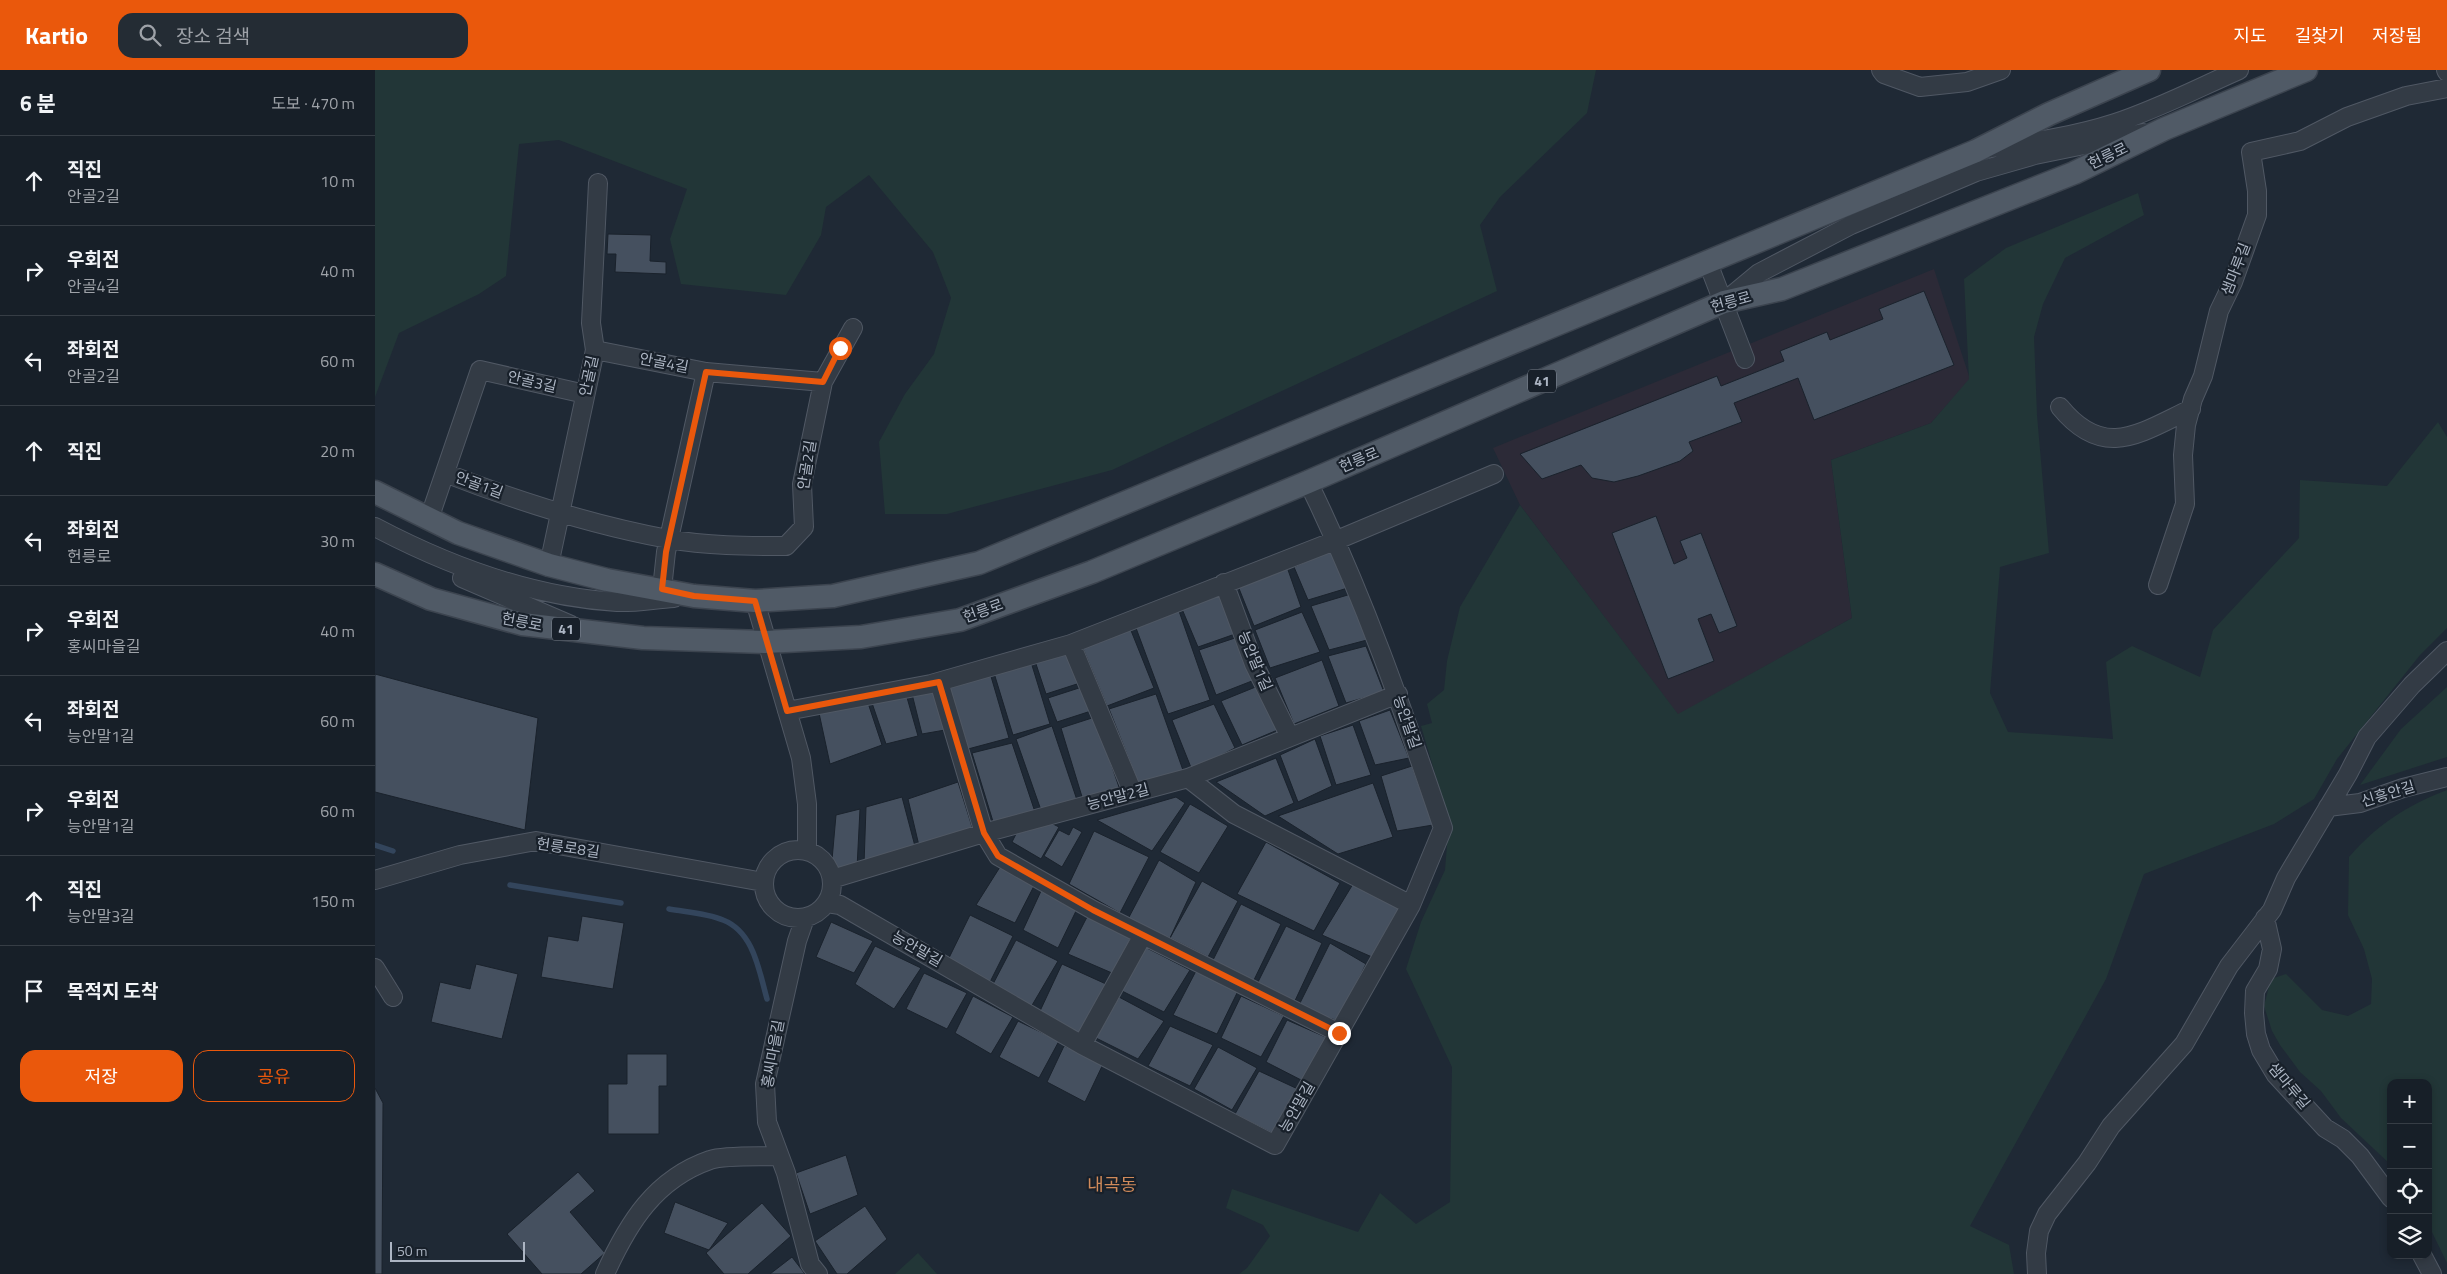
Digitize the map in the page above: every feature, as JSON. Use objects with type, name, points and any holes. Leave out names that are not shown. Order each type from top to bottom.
[{"type":"main road","points":[[375,492],[429,519],[486,544],[549,565],[607,580],[694,596],[755,601],[833,596],[979,563],[1976,151],[2049,114],[2149,70]]},
{"type":"main road","name":"헌릉로","points":[[375,574],[431,599],[522,624],[643,638],[766,642],[861,637],[960,620],[1091,572],[1308,482],[1724,302],[1782,289],[2074,173],[2164,129],[2306,70]]},
{"type":"street","points":[[1881,70],[1884,74],[1921,87],[1967,82],[2001,70]]},
{"type":"street","points":[[1976,151],[2059,138],[2113,123],[2141,114],[2239,70]]},
{"type":"street","name":"샘마루길","points":[[2158,585],[2185,504],[2183,454],[2191,409],[2203,376],[2219,311],[2233,282],[2257,215],[2257,191],[2251,152],[2300,141],[2347,117],[2406,96],[2447,88]]},
{"type":"street","points":[[1724,302],[1759,273],[1851,224],[1976,172],[2035,155],[2164,129]]},
{"type":"street","name":"안골길","points":[[549,565],[595,350],[591,323],[598,183]]},
{"type":"street","points":[[1708,263],[1745,359]]},
{"type":"street","name":"안골2길","points":[[559,512],[669,539],[716,545],[786,546],[804,528],[802,484],[823,382],[840,348],[853,328]]},
{"type":"street","name":"안골4길","points":[[595,350],[706,372],[823,382]]},
{"type":"street","name":"안골3길","points":[[480,370],[585,394]]},
{"type":"street","name":"안골1길","points":[[480,370],[445,472],[497,493],[559,512]]},
{"type":"street","points":[[662,589],[669,539],[706,372]]},
{"type":"street","points":[[2060,407],[2071,422],[2089,432],[2113,440],[2137,435],[2191,409]]},
{"type":"street","points":[[429,519],[445,472]]},
{"type":"street","points":[[787,711],[939,682],[1071,644],[1337,540],[1494,474]]},
{"type":"street","name":"능안말길","points":[[827,903],[840,905],[1082,1046],[1275,1146],[1411,905],[1443,828],[1398,694],[1337,540],[1308,482]]},
{"type":"street","points":[[375,527],[425,552],[476,572],[547,592],[617,602],[694,596]]},
{"type":"street","points":[[375,539],[586,631]]},
{"type":"street","name":"능안말1길","points":[[1224,583],[1254,664],[1290,737]]},
{"type":"street","points":[[755,601],[801,758],[807,804],[807,851]]},
{"type":"street","points":[[1071,644],[1133,793]]},
{"type":"street","points":[[2037,1274],[2036,1253],[2039,1231],[2047,1214],[2087,1163],[2111,1126],[2184,1044],[2229,966],[2265,918],[2367,737],[2412,685],[2447,651]]},
{"type":"street","points":[[939,682],[984,833],[998,856],[1093,910],[1339,1033]]},
{"type":"street","name":"능안말2길","points":[[832,878],[984,833],[1188,778],[1398,694]]},
{"type":"street","name":"신흥안길","points":[[2328,807],[2360,804],[2403,788],[2447,777]]},
{"type":"street","points":[[1188,778],[1234,814],[1411,905]]},
{"type":"street","name":"헌릉로8길","points":[[375,880],[460,855],[536,841],[763,882]]},
{"type":"street","points":[[797,849],[817,856],[826,864],[832,878],[832,888],[827,903],[814,915],[805,918],[795,918],[775,910],[764,892],[763,882],[771,863],[778,856],[797,849]]},
{"type":"street","name":"홍씨마을길","points":[[805,918],[795,950],[765,1084],[767,1122],[779,1156],[810,1264],[818,1274]]},
{"type":"street","name":"샘마루길","points":[[2265,918],[2272,949],[2268,969],[2255,991],[2254,1006],[2256,1034],[2261,1050],[2277,1075],[2325,1128],[2343,1140],[2361,1156],[2387,1192]]},
{"type":"street","points":[[1082,1046],[1143,935]]},
{"type":"street","points":[[375,968],[393,996]]},
{"type":"street","points":[[605,1274],[617,1248],[643,1206],[673,1178],[712,1159],[779,1156]]},
{"type":"street","points":[[2425,1259],[2432,1274]]},
{"type":"shaded area","points":[[1934,269],[1970,379],[1931,423],[1831,460],[1852,618],[1678,715],[1520,505],[1493,448]]},
{"type":"green space","points":[[375,70],[1596,70],[1587,113],[1500,197],[1480,225],[1497,291],[1112,470],[947,514],[885,514],[879,442],[905,394],[934,354],[951,298],[933,252],[869,175],[826,207],[821,235],[786,295],[681,284],[670,239],[687,189],[559,140],[519,144],[506,276],[479,294],[399,333],[375,397]]},
{"type":"green space","points":[[2138,193],[2144,215],[2065,258],[2043,304],[2034,337],[2037,415],[2049,553],[2000,567],[1990,693],[2008,732],[2113,739],[2106,662],[2132,646],[2200,677],[2213,630],[2299,538],[2300,480],[2387,486],[2438,422],[2447,437],[2447,628],[2420,655],[2337,759],[2314,799],[2274,824],[2144,874],[2106,979],[1970,1226],[2009,1245],[2014,1274],[1239,1274],[1247,1268],[1270,1236],[1263,1225],[1226,1208],[1232,1189],[1358,1232],[1380,1193],[1416,1224],[1450,1202],[1452,1067],[1406,969],[1421,922],[1445,870],[1449,821],[1421,726],[1432,723],[1427,704],[1444,690],[1447,661],[1460,607],[1520,505],[1678,714],[1852,618],[1831,460],[1931,423],[1969,379],[1964,279],[2006,248]]},
{"type":"green space","points":[[2447,687],[2447,757],[2360,785],[2401,729]]},
{"type":"green space","points":[[2447,790],[2447,1263],[2432,1232],[2432,1079],[2387,1079],[2387,1161],[2341,1118],[2321,1091],[2300,1072],[2272,1031],[2264,1006],[2271,979],[2286,974],[2322,1010],[2348,1016],[2371,1004],[2372,979],[2364,949],[2348,915],[2349,857],[2393,817]]},
{"type":"green space","points":[[918,1253],[937,1274],[895,1274]]},
{"type":"building","points":[[608,234],[651,235],[650,261],[666,262],[666,274],[615,272],[616,254],[607,254]]},
{"type":"building","points":[[1924,291],[1954,365],[1814,420],[1798,378],[1734,403],[1742,422],[1689,442],[1693,451],[1680,461],[1638,476],[1614,482],[1592,478],[1581,465],[1542,479],[1520,454],[1717,376],[1721,386],[1784,361],[1780,351],[1827,332],[1830,340],[1883,319],[1879,309]]},
{"type":"building","points":[[1656,516],[1674,564],[1687,558],[1680,541],[1701,533],[1737,626],[1719,633],[1711,614],[1698,619],[1714,661],[1668,679],[1612,533]]},
{"type":"building","points":[[1335,549],[1351,587],[1308,600],[1294,567]]},
{"type":"building","points":[[1287,567],[1301,607],[1254,626],[1238,586]]},
{"type":"building","points":[[1221,594],[1238,633],[1198,647],[1182,609]]},
{"type":"building","points":[[1351,594],[1367,640],[1329,650],[1311,606]]},
{"type":"building","points":[[1179,611],[1210,700],[1168,714],[1136,628]]},
{"type":"building","points":[[1302,612],[1320,652],[1270,668],[1255,630]]},
{"type":"building","points":[[1130,628],[1154,688],[1107,706],[1082,646]]},
{"type":"building","points":[[1238,637],[1257,679],[1216,695],[1199,650]]},
{"type":"building","points":[[1366,646],[1384,692],[1346,703],[1328,656]]},
{"type":"building","points":[[1069,650],[1080,683],[1046,694],[1035,661]]},
{"type":"building","points":[[1322,660],[1339,706],[1294,724],[1275,678]]},
{"type":"building","points":[[1031,662],[1050,724],[1013,735],[994,673]]},
{"type":"building","points":[[990,673],[1009,738],[968,749],[948,686]]},
{"type":"building","points":[[375,674],[538,718],[525,830],[375,792]]},
{"type":"building","points":[[1258,686],[1280,729],[1242,745],[1221,701]]},
{"type":"building","points":[[1082,687],[1091,711],[1057,722],[1048,698]]},
{"type":"building","points":[[935,689],[945,730],[922,734],[912,694]]},
{"type":"building","points":[[906,694],[918,736],[886,744],[872,703]]},
{"type":"building","points":[[1156,694],[1184,773],[1140,787],[1109,709]]},
{"type":"building","points":[[868,703],[882,745],[830,764],[819,713]]},
{"type":"building","points":[[1214,704],[1235,748],[1192,770],[1172,720]]},
{"type":"building","points":[[1390,710],[1409,758],[1375,765],[1359,721]]},
{"type":"building","points":[[1095,717],[1120,790],[1083,800],[1061,728]]},
{"type":"building","points":[[1353,725],[1371,775],[1336,785],[1320,736]]},
{"type":"building","points":[[1052,726],[1078,803],[1042,813],[1016,739]]},
{"type":"building","points":[[1315,739],[1332,786],[1298,802],[1280,755]]},
{"type":"building","points":[[1012,743],[1036,815],[995,828],[972,753]]},
{"type":"building","points":[[1276,758],[1294,803],[1265,816],[1216,782]]},
{"type":"building","points":[[1412,766],[1433,825],[1397,831],[1381,776]]},
{"type":"building","points":[[958,782],[974,833],[920,850],[908,799]]},
{"type":"building","points":[[1373,783],[1393,837],[1338,854],[1278,816]]},
{"type":"building","points":[[902,797],[916,850],[864,865],[866,807]]},
{"type":"building","points":[[1176,797],[1185,803],[1152,851],[1097,820]]},
{"type":"building","points":[[1190,804],[1228,826],[1199,873],[1160,852]]},
{"type":"building","points":[[860,809],[857,868],[837,871],[832,860],[836,815]]},
{"type":"building","points":[[1043,819],[1059,827],[1041,859],[1012,842],[1020,826]]},
{"type":"building","points":[[1073,827],[1082,832],[1062,867],[1044,856],[1059,830],[1069,835]]},
{"type":"building","points":[[1094,831],[1149,857],[1120,913],[1069,884]]},
{"type":"building","points":[[1266,842],[1340,883],[1314,931],[1237,894]]},
{"type":"building","points":[[1159,860],[1196,882],[1170,938],[1128,919]]},
{"type":"building","points":[[1000,867],[1034,886],[1015,923],[976,905]]},
{"type":"building","points":[[1202,881],[1238,901],[1208,957],[1170,938]]},
{"type":"building","points":[[1353,884],[1401,909],[1372,957],[1322,935]]},
{"type":"building","points":[[1041,891],[1077,909],[1058,948],[1023,930]]},
{"type":"building","points":[[1241,904],[1281,924],[1253,982],[1213,960]]},
{"type":"building","points":[[970,915],[1013,936],[988,986],[946,964]]},
{"type":"building","points":[[582,916],[624,923],[613,989],[541,977],[548,936],[578,941]]},
{"type":"building","points":[[1087,917],[1131,938],[1112,973],[1068,954]]},
{"type":"building","points":[[831,922],[873,941],[854,973],[816,957]]},
{"type":"building","points":[[1286,926],[1322,943],[1293,1005],[1257,984]]},
{"type":"building","points":[[1016,940],[1058,961],[1031,1007],[992,986]]},
{"type":"building","points":[[1330,943],[1366,964],[1338,1021],[1298,1007]]},
{"type":"building","points":[[875,946],[921,968],[894,1009],[855,984]]},
{"type":"building","points":[[1145,947],[1190,970],[1164,1012],[1122,991]]},
{"type":"building","points":[[476,964],[518,974],[502,1039],[431,1022],[440,982],[470,989]]},
{"type":"building","points":[[1062,964],[1106,984],[1079,1036],[1040,1011]]},
{"type":"building","points":[[1196,971],[1238,991],[1217,1034],[1173,1015]]},
{"type":"building","points":[[924,973],[967,993],[947,1029],[906,1009]]},
{"type":"building","points":[[973,996],[1013,1017],[991,1054],[955,1033]]},
{"type":"building","points":[[1241,996],[1284,1016],[1261,1057],[1221,1038]]},
{"type":"building","points":[[1119,997],[1164,1021],[1138,1059],[1096,1038]]},
{"type":"building","points":[[1287,1020],[1330,1039],[1305,1082],[1266,1062]]},
{"type":"building","points":[[1018,1021],[1059,1041],[1039,1078],[999,1057]]},
{"type":"building","points":[[1170,1026],[1213,1045],[1190,1086],[1148,1066]]},
{"type":"building","points":[[1064,1046],[1104,1062],[1085,1102],[1047,1082]]},
{"type":"building","points":[[1218,1047],[1257,1068],[1232,1110],[1194,1089]]},
{"type":"building","points":[[627,1054],[667,1054],[667,1086],[659,1086],[659,1134],[608,1134],[608,1084],[627,1084]]},
{"type":"building","points":[[1259,1071],[1300,1090],[1274,1134],[1235,1114]]},
{"type":"building","points":[[375,1088],[383,1103],[382,1274],[375,1274]]},
{"type":"building","points":[[846,1155],[858,1195],[810,1214],[796,1173]]},
{"type":"building","points":[[578,1172],[595,1191],[570,1212],[605,1253],[581,1274],[542,1274],[507,1234]]},
{"type":"building","points":[[675,1202],[728,1223],[709,1250],[664,1233]]},
{"type":"building","points":[[762,1203],[791,1236],[748,1274],[724,1274],[706,1253]]},
{"type":"building","points":[[865,1206],[887,1239],[847,1274],[837,1274],[815,1241]]},
{"type":"building","points":[[792,1257],[805,1274],[770,1274]]},
{"type":"waterway","points":[[375,845],[393,851]]},
{"type":"waterway","points":[[510,885],[621,903]]},
{"type":"waterway","points":[[669,909],[723,920],[742,933],[754,954],[767,999]]},
{"type":"district","name":"내곡동","points":[[1112,1185]]},
{"type":"route","points":[[840,348],[823,382],[706,372],[666,552],[662,589],[694,596],[755,601],[787,711],[939,682],[984,833],[998,856],[1093,910],[1339,1033]]}]
